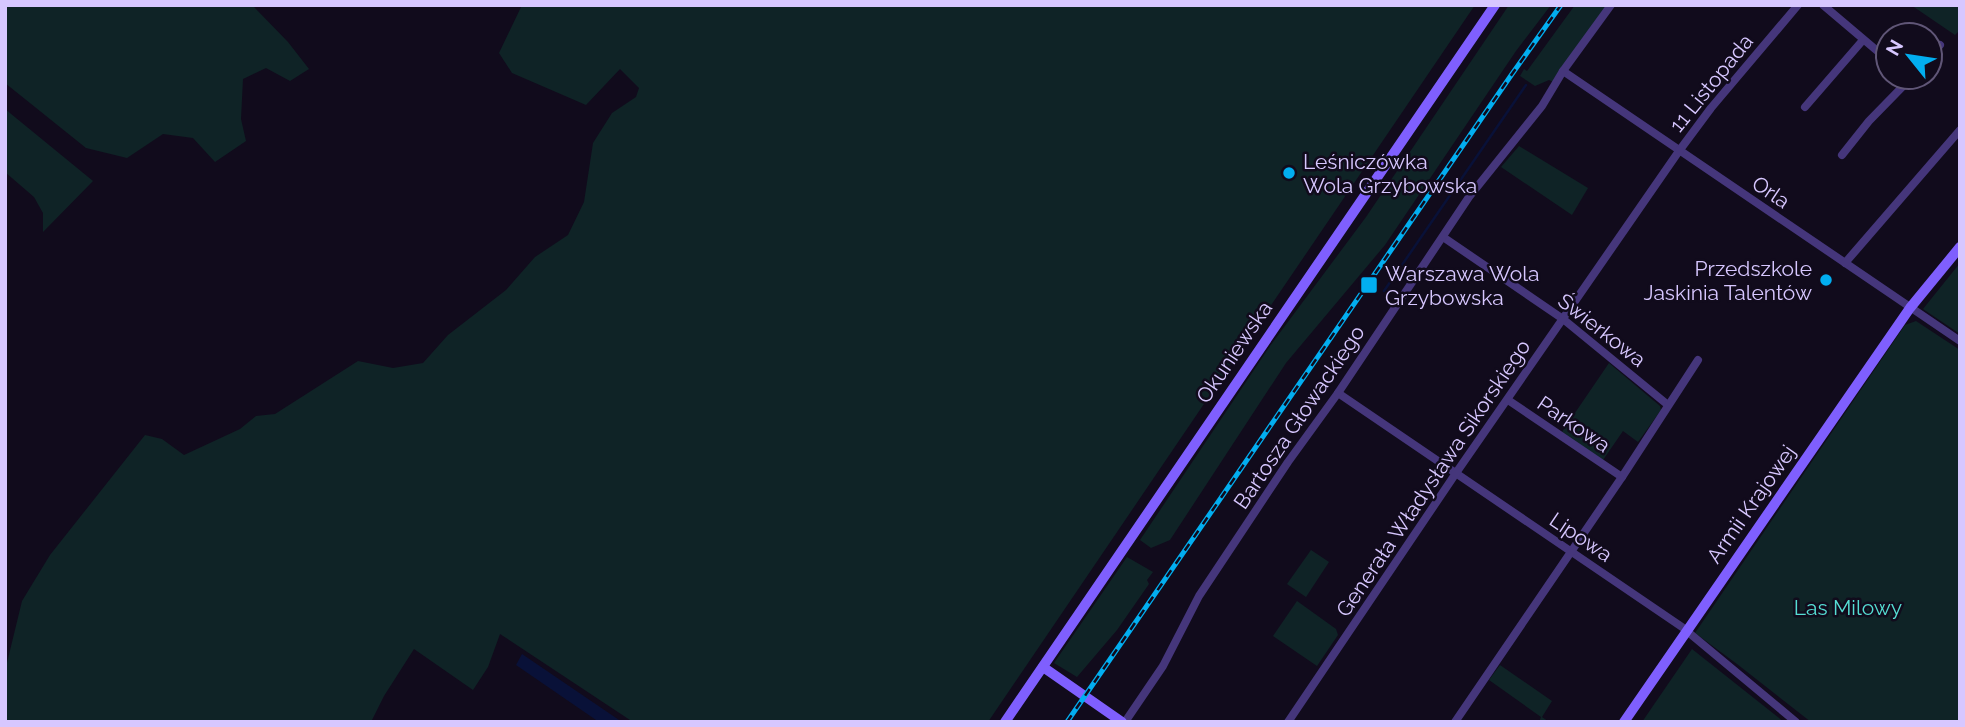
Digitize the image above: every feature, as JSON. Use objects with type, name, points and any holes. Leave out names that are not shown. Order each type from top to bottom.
[{"type":"main road","name":"Okuniewska","points":[[1005,722],[1495,5]]},
{"type":"main road","name":"Armii Krajowej","points":[[1624,722],[1910,308],[1960,247]]},
{"type":"main road","points":[[1043,667],[1124,722]]},
{"type":"street","name":"Bartosza Głowackiego","points":[[1124,722],[1163,666],[1216,570],[1288,462],[1338,393],[1480,181],[1542,106],[1563,71],[1611,5]]},
{"type":"street","name":"11 Listopada","points":[[1679,151],[1711,108],[1798,5]]},
{"type":"street","points":[[1823,5],[1874,49]]},
{"type":"street","points":[[1805,107],[1863,40]]},
{"type":"street","name":"Orla","points":[[1563,71],[1960,341]]},
{"type":"street","points":[[1842,155],[1897,91]]},
{"type":"street","points":[[1845,263],[1960,130]]},
{"type":"street","name":"Generała Władysława Sikorskiego","points":[[1287,722],[1679,151]]},
{"type":"street","name":"Świerkowa","points":[[1443,237],[1563,319],[1668,405]]},
{"type":"street","points":[[1455,722],[1622,477],[1698,359]]},
{"type":"street","name":"Lipowa","points":[[1338,393],[1687,632],[1796,722]]},
{"type":"street","name":"Parkowa","points":[[1508,400],[1622,477]]},
{"type":"green space","points":[[5,5],[252,5],[288,42],[309,69],[290,81],[266,68],[243,79],[241,119],[246,141],[215,162],[193,138],[163,134],[127,158],[86,148],[5,83]]},
{"type":"green space","points":[[522,5],[1475,5],[988,722],[633,722],[500,634],[488,667],[473,690],[414,649],[371,722],[5,722],[5,671],[22,601],[50,555],[145,435],[162,439],[184,455],[240,429],[256,416],[275,414],[358,361],[393,368],[423,363],[448,335],[506,290],[535,257],[568,235],[584,202],[593,143],[612,113],[636,97],[639,88],[620,69],[586,105],[512,73],[499,53]]},
{"type":"green space","points":[[1509,5],[1551,5],[1516,51],[1385,245],[1286,363],[1170,540],[1151,548],[1140,540],[1270,346],[1366,217]]},
{"type":"green space","points":[[1575,5],[1607,5],[1553,82],[1549,80],[1535,86],[1520,76],[1524,69],[1527,71]]},
{"type":"green space","points":[[1911,5],[1960,5],[1960,30],[1955,35],[1944,28],[1944,21],[1934,21]]},
{"type":"green space","points":[[5,109],[93,181],[43,232],[43,213],[34,197],[5,172]]},
{"type":"green space","points":[[1519,146],[1588,188],[1572,215],[1501,167]]},
{"type":"green space","points":[[1960,263],[1960,334],[1923,309]]},
{"type":"green space","name":"Las Milowy","points":[[1916,321],[1960,350],[1960,722],[1811,722],[1695,633],[1905,325]]},
{"type":"green space","points":[[1609,363],[1660,406],[1661,410],[1638,442],[1623,431],[1603,460],[1562,432]]},
{"type":"green space","points":[[1311,550],[1329,562],[1306,597],[1287,584]]},
{"type":"green space","points":[[1127,557],[1153,572],[1147,580],[1149,584],[1117,630],[1077,677],[1054,663]]},
{"type":"green space","points":[[1297,601],[1336,629],[1338,635],[1317,666],[1273,636]]},
{"type":"green space","points":[[1692,649],[1784,722],[1642,722]]},
{"type":"green space","points":[[1500,665],[1552,701],[1542,717],[1549,722],[1539,722],[1541,717],[1489,680]]},
{"type":"shaded area","points":[[522,654],[622,722],[599,722],[516,665]]},
{"type":"waterway","points":[[1384,291],[1526,85]]},
{"type":"railway","points":[[1067,722],[1561,5]]},
{"type":"place","name":"Leśniczówka Wola Grzybowska","points":[[1289,173]]},
{"type":"place","name":"Przedszkole Jaskinia Talentów","points":[[1826,280]]},
{"type":"place","name":"Warszawa Wola Grzybowska","points":[[1369,285]]}]
